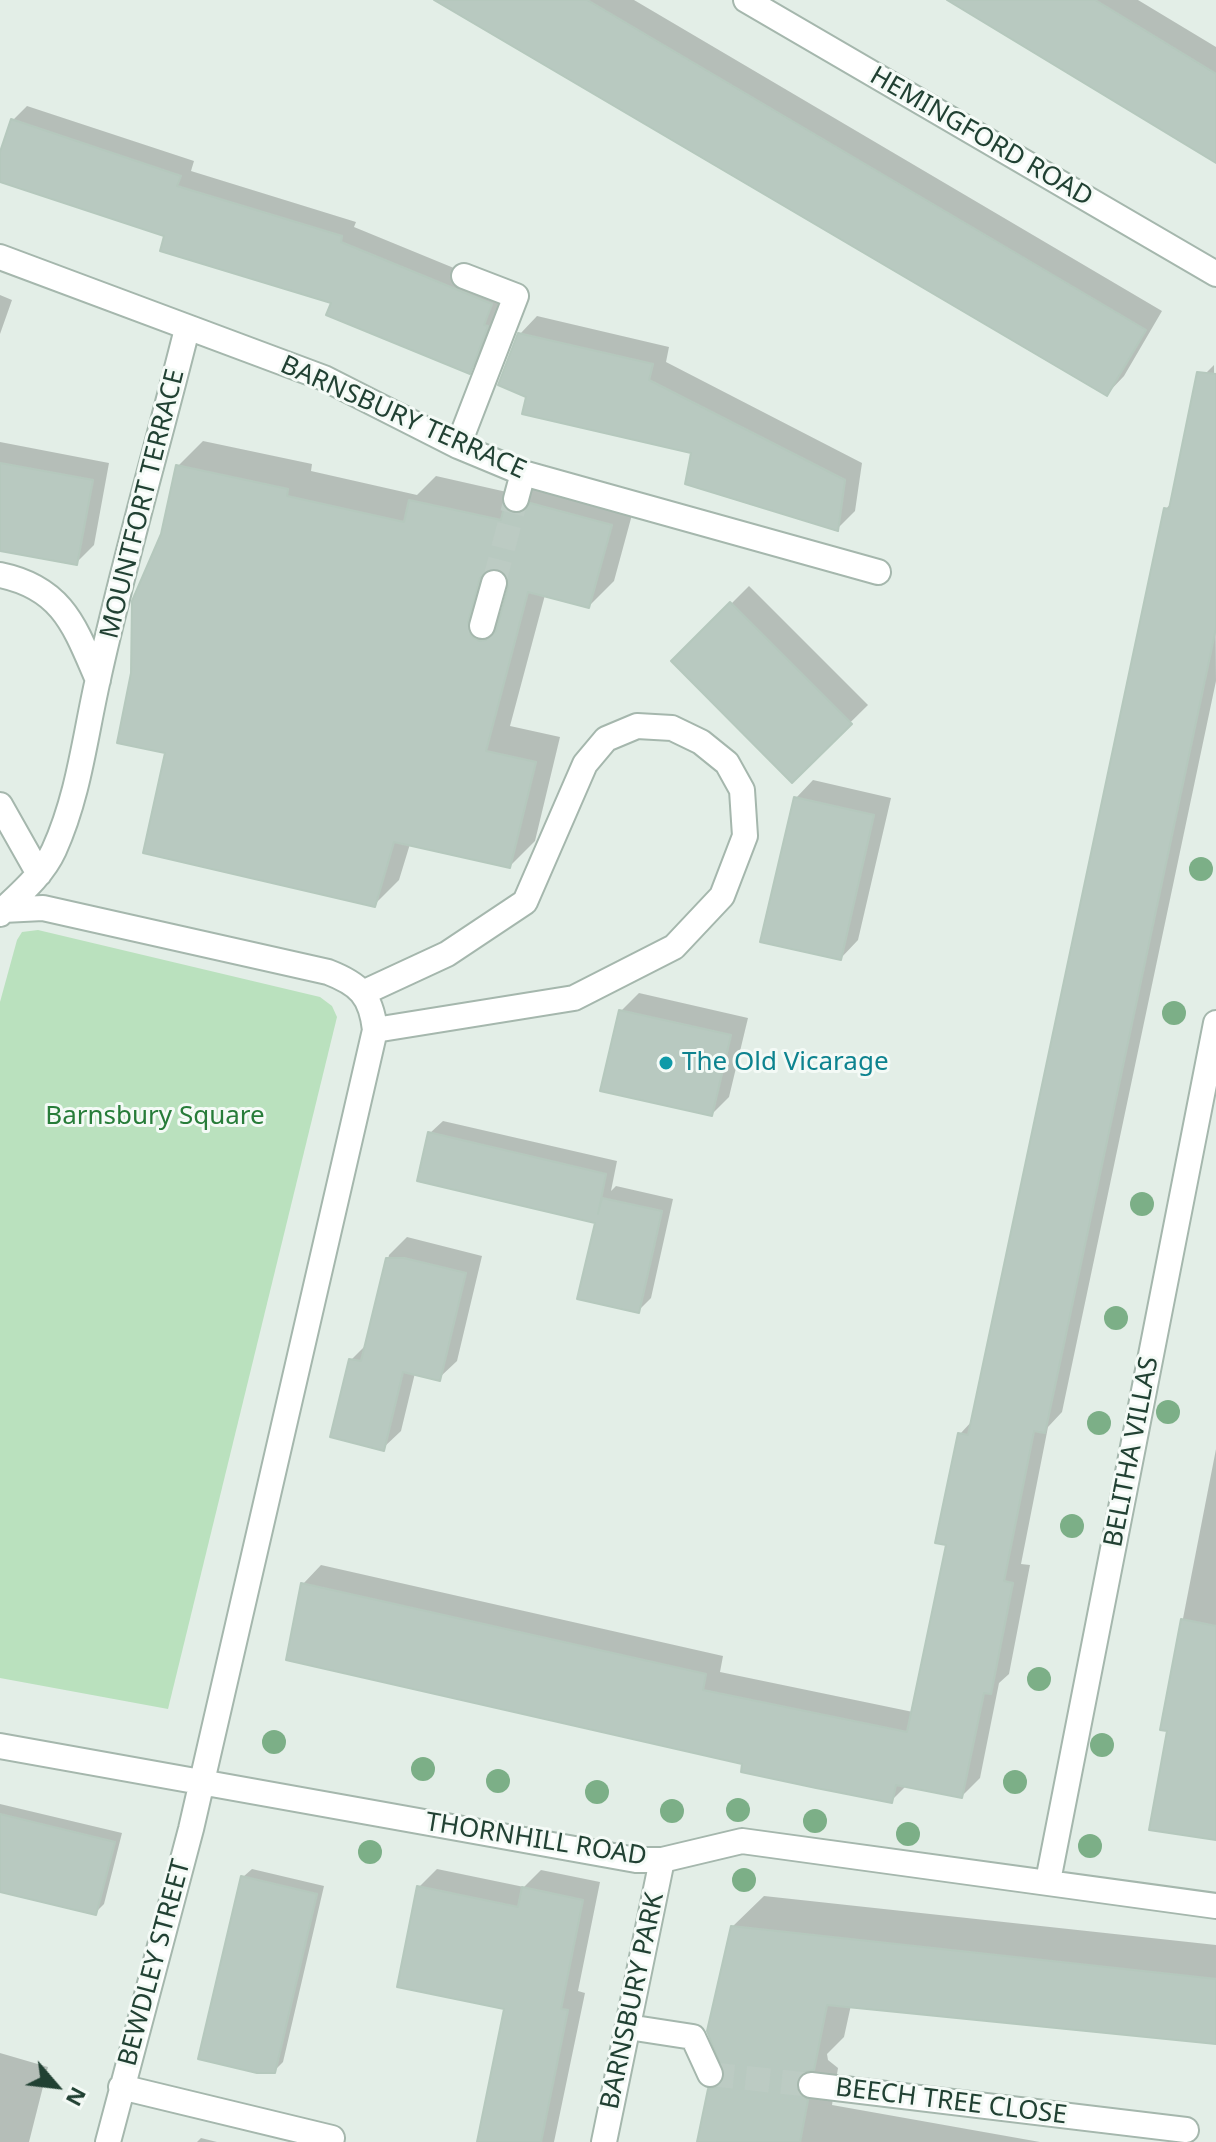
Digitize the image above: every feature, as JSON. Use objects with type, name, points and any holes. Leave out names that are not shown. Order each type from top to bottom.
[{"type":"street","name":"HEMINGFORD ROAD","points":[[746,0],[1216,274]]},
{"type":"street","name":"BARNSBURY TERRACE","points":[[0,257],[324,378],[458,446],[523,473],[676,513],[878,572]]},
{"type":"street","points":[[458,446],[516,296],[464,276]]},
{"type":"street","name":"MOUNTFORT TERRACE","points":[[2,912],[39,874],[53,853],[65,823],[86,748],[98,680],[187,329]]},
{"type":"street","points":[[516,499],[523,473]]},
{"type":"street","name":"MOUNTFORT TERRACE","points":[[0,575],[49,594],[72,619],[98,680]]},
{"type":"street","points":[[482,626],[494,583]]},
{"type":"street","points":[[365,992],[447,954],[525,902],[585,764],[606,739],[637,726],[672,728],[701,742],[727,763],[742,790],[745,836],[722,896],[674,947],[574,998],[375,1030]]},
{"type":"street","points":[[0,805],[39,874]]},
{"type":"street","points":[[2,912],[43,908],[328,972],[352,981],[365,992],[372,1009],[375,1030],[200,1783]]},
{"type":"street","name":"BELITHA VILLAS","points":[[1048,1881],[1216,1023]]},
{"type":"street","name":"THORNHILL ROAD","points":[[0,1746],[636,1860],[662,1860],[742,1841],[1216,1906]]},
{"type":"street","name":"BEWDLEY STREET","points":[[108,2142],[200,1783]]},
{"type":"street","name":"BARNSBURY PARK","points":[[604,2142],[662,1860]]},
{"type":"street","points":[[628,2027],[693,2037],[710,2074]]},
{"type":"street","name":"BEECH TREE CLOSE","points":[[811,2085],[1186,2130]]},
{"type":"street","points":[[121,2087],[332,2138],[331,2142]]},
{"type":"green space","name":"Barnsbury Square","points":[[38,930],[320,997],[332,1006],[337,1017],[168,1709],[0,1678],[0,1002],[17,940],[22,932]]},
{"type":"building","points":[[434,0],[587,0],[1146,330],[1107,396]]},
{"type":"building","points":[[947,0],[1095,0],[1216,74],[1216,163]]},
{"type":"building","points":[[11,119],[181,176],[177,186],[342,236],[341,242],[492,304],[484,325],[488,326],[470,374],[326,315],[331,303],[160,251],[164,236],[0,182],[0,152]]},
{"type":"building","points":[[518,333],[653,364],[649,380],[845,480],[838,531],[685,484],[691,453],[522,414],[526,397],[498,385]]},
{"type":"building","points":[[1197,372],[1216,374],[1216,628],[1045,1433],[1034,1431],[1004,1581],[1013,1583],[991,1694],[984,1693],[962,1798],[896,1785],[892,1803],[816,1788],[741,1772],[742,1764],[286,1660],[301,1583],[706,1674],[703,1690],[907,1732],[946,1545],[935,1543],[958,1433],[968,1435],[1164,508],[1169,509]]},
{"type":"building","points":[[0,463],[93,480],[77,565],[0,551]]},
{"type":"building","points":[[176,465],[288,489],[287,496],[404,522],[409,500],[501,520],[504,508],[519,514],[530,503],[612,525],[589,608],[528,592],[486,751],[536,762],[510,868],[394,842],[375,907],[143,853],[165,753],[117,743],[131,673],[132,601],[161,534]],"holes":[[[491,568],[505,573],[508,587],[496,631],[486,640],[479,641],[471,636],[468,622],[480,578]]]},
{"type":"building","points":[[730,602],[852,724],[792,783],[671,661]]},
{"type":"building","points":[[794,797],[874,815],[841,960],[760,942]]},
{"type":"building","name":"The Old Vicarage","points":[[619,1010],[731,1035],[712,1116],[600,1091]]},
{"type":"building","points":[[428,1132],[606,1174],[598,1214],[602,1198],[662,1211],[639,1313],[577,1299],[595,1223],[417,1181]]},
{"type":"building","points":[[386,1258],[404,1258],[466,1273],[440,1381],[403,1372],[384,1451],[330,1437],[349,1359],[361,1361]]},
{"type":"building","points":[[1181,1619],[1216,1626],[1216,1840],[1149,1830],[1167,1731],[1160,1730]]},
{"type":"building","points":[[0,1814],[115,1842],[96,1915],[0,1892]]},
{"type":"building","points":[[241,1876],[317,1894],[275,2073],[257,2073],[198,2059]]},
{"type":"building","points":[[417,1886],[518,1907],[522,1887],[583,1900],[561,2009],[568,2010],[541,2142],[477,2142],[504,2009],[397,1987]]},
{"type":"building","points":[[731,1926],[1216,1979],[1216,2044],[827,2005],[814,2070],[804,2072],[796,2082],[798,2092],[808,2100],[800,2142],[697,2142],[708,2089],[717,2087],[725,2076],[707,2031]]},
{"type":"tunnel","points":[[494,583],[516,499]]},
{"type":"tunnel","points":[[710,2074],[811,2085]]},
{"type":"place","name":"The Old Vicarage","points":[[666,1063]]}]
